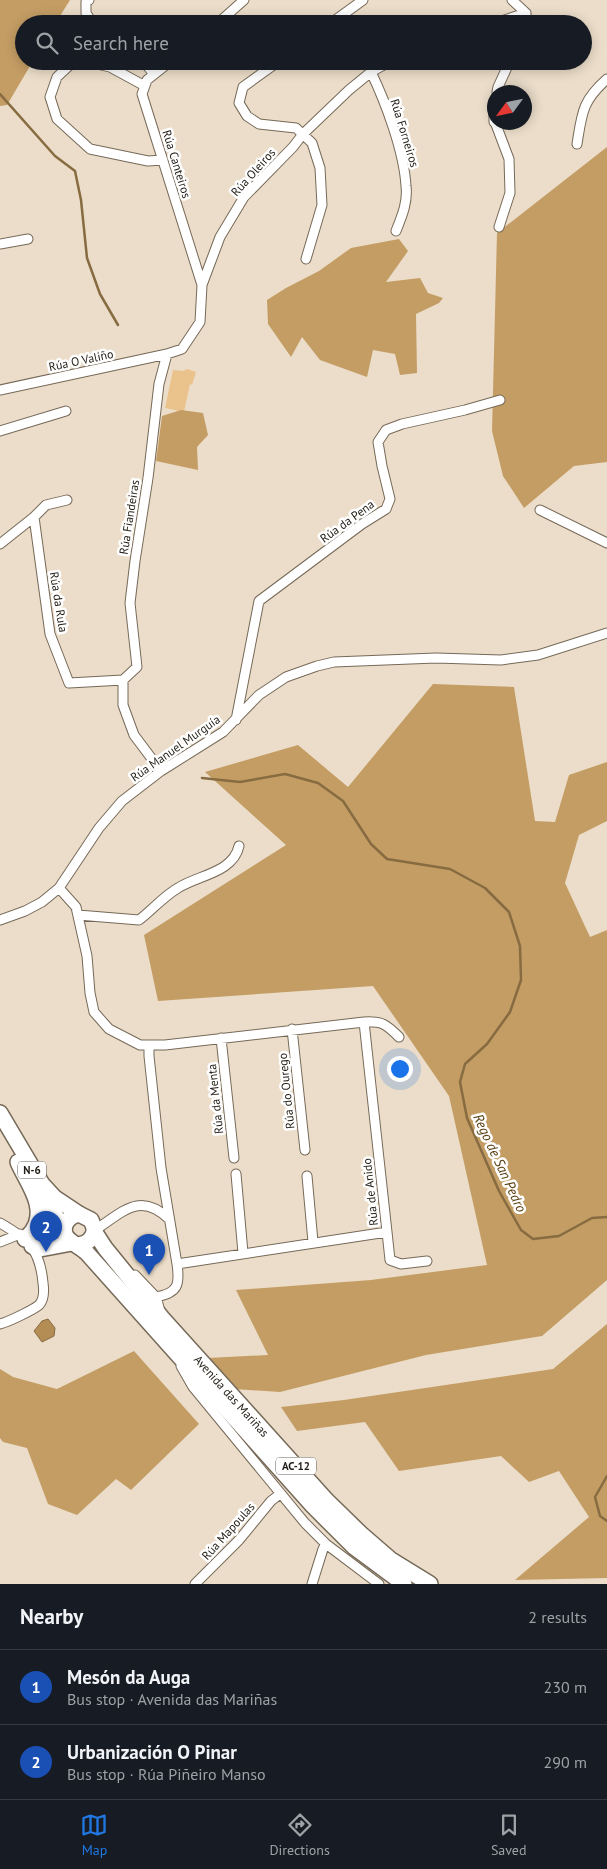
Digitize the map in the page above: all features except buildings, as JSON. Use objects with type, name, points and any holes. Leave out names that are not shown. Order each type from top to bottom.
[{"type":"highway","name":"N-6","points":[[0,1113],[42,1184],[54,1198],[79,1214]]},
{"type":"highway","name":"Avenida das Mariñas","points":[[0,1127],[16,1157],[69,1236],[87,1253],[313,1506],[354,1547],[404,1584]]},
{"type":"highway","points":[[16,1157],[39,1208],[37,1222],[27,1238]]},
{"type":"highway","name":"AC-12","points":[[79,1214],[91,1220],[94,1231]]},
{"type":"highway","points":[[69,1236],[65,1224],[71,1217],[79,1214]]},
{"type":"highway","points":[[27,1238],[69,1236],[82,1244],[90,1240],[94,1231]]},
{"type":"highway","name":"Avenida das Mariñas","points":[[94,1231],[117,1263],[162,1318],[327,1501],[360,1534],[391,1560],[430,1584]]},
{"type":"street","points":[[87,15],[86,2],[88,0]]},
{"type":"street","points":[[228,15],[244,0]]},
{"type":"street","points":[[342,15],[363,0]]},
{"type":"street","points":[[512,0],[526,13],[520,15]]},
{"type":"street","points":[[64,70],[57,77],[50,97],[57,119],[90,149],[148,161],[163,160]]},
{"type":"street","points":[[116,70],[145,86],[147,80],[159,70]]},
{"type":"street","points":[[151,70],[154,74]]},
{"type":"street","points":[[267,70],[243,87],[239,103],[247,116],[259,124],[296,128],[312,143],[320,168],[322,204],[306,259]]},
{"type":"street","name":"Rúa Oleiros","points":[[167,354],[182,349],[200,322],[202,285],[220,237],[244,197],[294,147],[303,134],[375,70]]},
{"type":"street","points":[[499,85],[506,70]]},
{"type":"street","name":"Rúa Forneiros","points":[[371,72],[394,132],[407,187],[404,210],[396,231]]},
{"type":"street","points":[[577,144],[582,113],[592,92],[607,79]]},
{"type":"street","name":"Rúa Canteiros","points":[[145,86],[142,94],[202,285]]},
{"type":"street","points":[[498,130],[509,159],[510,168],[510,194],[499,226]]},
{"type":"street","points":[[0,244],[28,239]]},
{"type":"street","name":"Rúa O Valiño","points":[[0,390],[167,354]]},
{"type":"street","name":"Rúa Fiandeiras","points":[[123,680],[137,667],[130,603],[159,384],[167,354]]},
{"type":"street","name":"Rúa da Pena","points":[[236,720],[259,600],[362,524],[386,509],[390,499],[378,442],[386,430],[402,424],[500,400]]},
{"type":"street","points":[[0,430],[66,411]]},
{"type":"street","points":[[0,544],[46,505],[67,500]]},
{"type":"street","points":[[540,510],[607,543]]},
{"type":"street","name":"Rúa da Rula","points":[[34,517],[50,634],[69,683],[123,680]]},
{"type":"street","name":"Rúa Manuel Murguía","points":[[0,920],[42,902],[59,888],[99,828],[122,801],[161,770],[223,732],[259,695],[286,677],[334,662],[436,658],[501,660],[538,655],[607,633]]},
{"type":"street","points":[[123,680],[123,705],[134,735],[161,770]]},
{"type":"street","points":[[78,915],[139,920],[177,888],[226,867],[238,852],[239,846]]},
{"type":"street","points":[[59,888],[76,907],[88,956],[90,993],[94,1012],[109,1030],[140,1045],[165,1045],[364,1022],[379,1022],[388,1026],[399,1037]]},
{"type":"street","name":"Rúa de Anido","points":[[177,1264],[387,1232],[364,1022]]},
{"type":"street","name":"Rúa do Ourego","points":[[292,1029],[305,1150]]},
{"type":"street","name":"Rúa da Menta","points":[[221,1038],[234,1158]]},
{"type":"street","points":[[149,1045],[161,1168],[178,1275],[176,1289],[169,1294],[156,1297]]},
{"type":"street","points":[[236,1174],[243,1253]]},
{"type":"street","points":[[307,1176],[313,1242]]},
{"type":"street","points":[[94,1231],[127,1210],[143,1204],[159,1209],[169,1219]]},
{"type":"street","points":[[0,1223],[27,1238],[37,1254],[44,1288],[43,1298],[39,1305],[0,1324]]},
{"type":"street","points":[[387,1232],[390,1260],[401,1264],[427,1261]]},
{"type":"street","points":[[0,1242],[27,1238]]},
{"type":"street","points":[[117,1263],[130,1270],[156,1297],[162,1318]]},
{"type":"street","name":"Avenida das Mariñas","points":[[165,1340],[193,1387],[305,1523],[326,1544],[379,1584]]},
{"type":"street","name":"Rúa Mapoulas","points":[[195,1584],[238,1540],[271,1501],[280,1494]]},
{"type":"street","points":[[312,1584],[326,1544]]},
{"type":"shaded area","points":[[0,0],[70,0],[61,15],[15,15],[15,70],[28,70],[7,105],[0,106]]},
{"type":"shaded area","points":[[607,147],[607,462],[574,466],[524,508],[503,476],[492,431],[497,233]]},
{"type":"shaded area","points":[[399,239],[408,251],[386,282],[420,278],[428,293],[443,298],[439,303],[416,314],[417,373],[400,375],[395,354],[373,350],[367,377],[320,360],[302,337],[291,357],[268,324],[267,300],[319,271],[351,248]]},
{"type":"shaded area","points":[[187,369],[196,372],[192,385],[190,384],[184,412],[165,408],[173,370],[183,371]]},
{"type":"shaded area","points":[[181,410],[203,413],[208,435],[197,447],[198,470],[156,461],[162,416]]},
{"type":"shaded area","points":[[433,684],[514,687],[535,821],[555,822],[569,775],[607,762],[607,821],[579,835],[565,883],[590,937],[607,930],[607,1280],[542,1336],[426,1355],[280,1392],[234,1389],[208,1358],[268,1355],[236,1290],[371,1280],[487,1265],[449,1096],[373,986],[158,1001],[144,935],[286,845],[205,772],[298,745],[348,787]]},
{"type":"shaded area","points":[[48,1319],[55,1328],[54,1336],[42,1342],[34,1331],[42,1321]]},
{"type":"shaded area","points":[[607,1324],[607,1578],[515,1580],[589,1517],[559,1471],[529,1482],[501,1456],[399,1471],[365,1422],[297,1431],[281,1407],[344,1400],[553,1369]]},
{"type":"shaded area","points":[[134,1351],[199,1424],[131,1490],[116,1479],[77,1515],[48,1504],[27,1448],[3,1442],[0,1438],[0,1369],[13,1377],[57,1389]]},
{"type":"waterway","name":"Rego de San Pedro","points":[[0,94],[55,156],[75,171],[81,200],[87,258],[100,294],[118,325]]},
{"type":"waterway","name":"Rego de San Pedro","points":[[202,778],[240,782],[285,774],[318,783],[343,801],[371,844],[387,859],[450,869],[485,888],[509,912],[520,946],[521,980],[510,1012],[487,1044],[465,1064],[460,1082],[467,1118],[499,1191],[521,1230],[533,1239],[559,1236],[592,1218],[607,1217]]},
{"type":"waterway","name":"Rego de San Pedro","points":[[607,1476],[595,1497],[600,1516],[607,1521]]},
{"type":"place","name":"Urbanización O Pinar","points":[[46,1252]]},
{"type":"place","name":"Mesón da Auga","points":[[149,1275]]}]
